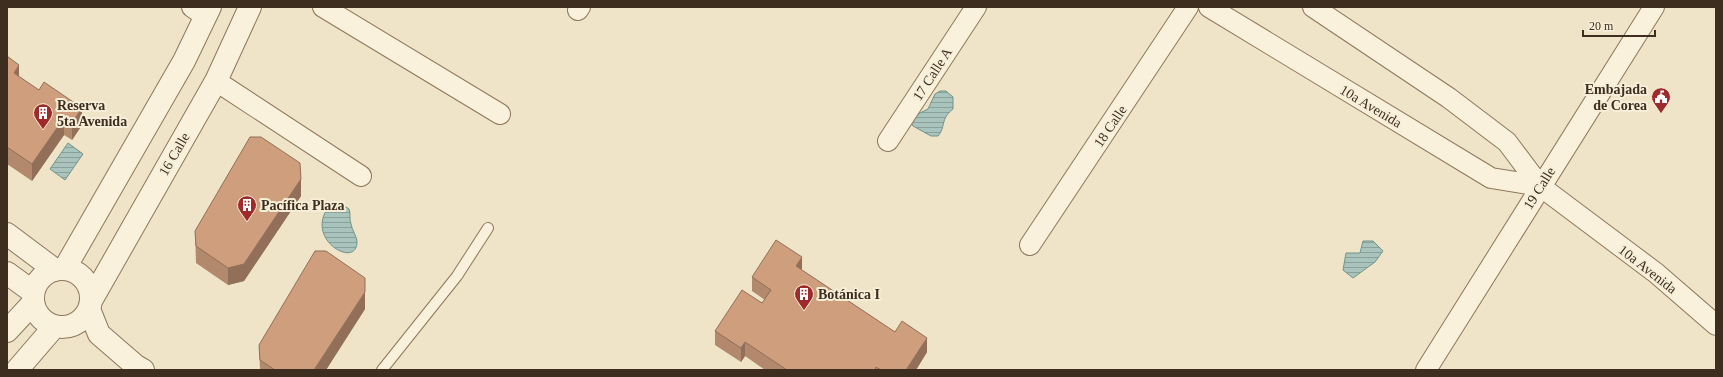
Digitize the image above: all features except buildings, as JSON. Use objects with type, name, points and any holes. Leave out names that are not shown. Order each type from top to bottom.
[{"type":"street","name":"16 Calle","points":[[17,370],[77,315],[216,81],[250,7]]},
{"type":"street","points":[[323,7],[500,114]]},
{"type":"street","name":"17 Calle A","points":[[888,141],[976,7]]},
{"type":"street","name":"18 Calle","points":[[1030,245],[1188,7]]},
{"type":"street","name":"10a Avenida","points":[[1209,7],[1491,178],[1540,186]]},
{"type":"street","name":"10a Avenida","points":[[1313,7],[1449,98],[1507,142],[1540,186],[1656,273],[1716,325]]},
{"type":"street","name":"19 Calle","points":[[1426,370],[1540,186],[1654,7]]},
{"type":"street","points":[[7,330],[33,298],[37,282],[45,274],[60,269],[184,61],[202,10]]},
{"type":"street","points":[[216,81],[360,176]]},
{"type":"street","points":[[7,234],[60,269],[76,272],[84,278],[90,288],[77,315]]},
{"type":"street","points":[[7,273],[33,298],[37,313],[44,321],[77,315]]},
{"type":"street","points":[[77,315],[143,370]]},
{"type":"lane","points":[[382,370],[457,276],[488,228]]},
{"type":"water","points":[[940,91],[946,91],[953,97],[953,109],[946,116],[938,136],[931,136],[913,126],[911,122],[918,114],[928,109],[935,94]]},
{"type":"water","points":[[68,143],[83,154],[65,180],[50,169]]},
{"type":"water","points":[[340,203],[349,209],[350,222],[357,241],[355,249],[351,252],[344,252],[336,249],[329,243],[324,235],[322,226],[324,215],[328,208],[332,205]]},
{"type":"water","points":[[1363,241],[1373,241],[1383,251],[1375,262],[1353,278],[1343,270],[1346,253],[1360,253]]},
{"type":"place","name":"Embajada de Corea","points":[[1661,114]]},
{"type":"place","name":"Reserva 5ta Avenida","points":[[43,130]]},
{"type":"place","name":"Pacífica Plaza","points":[[247,222]]},
{"type":"place","name":"Botánica I","points":[[804,311]]}]
